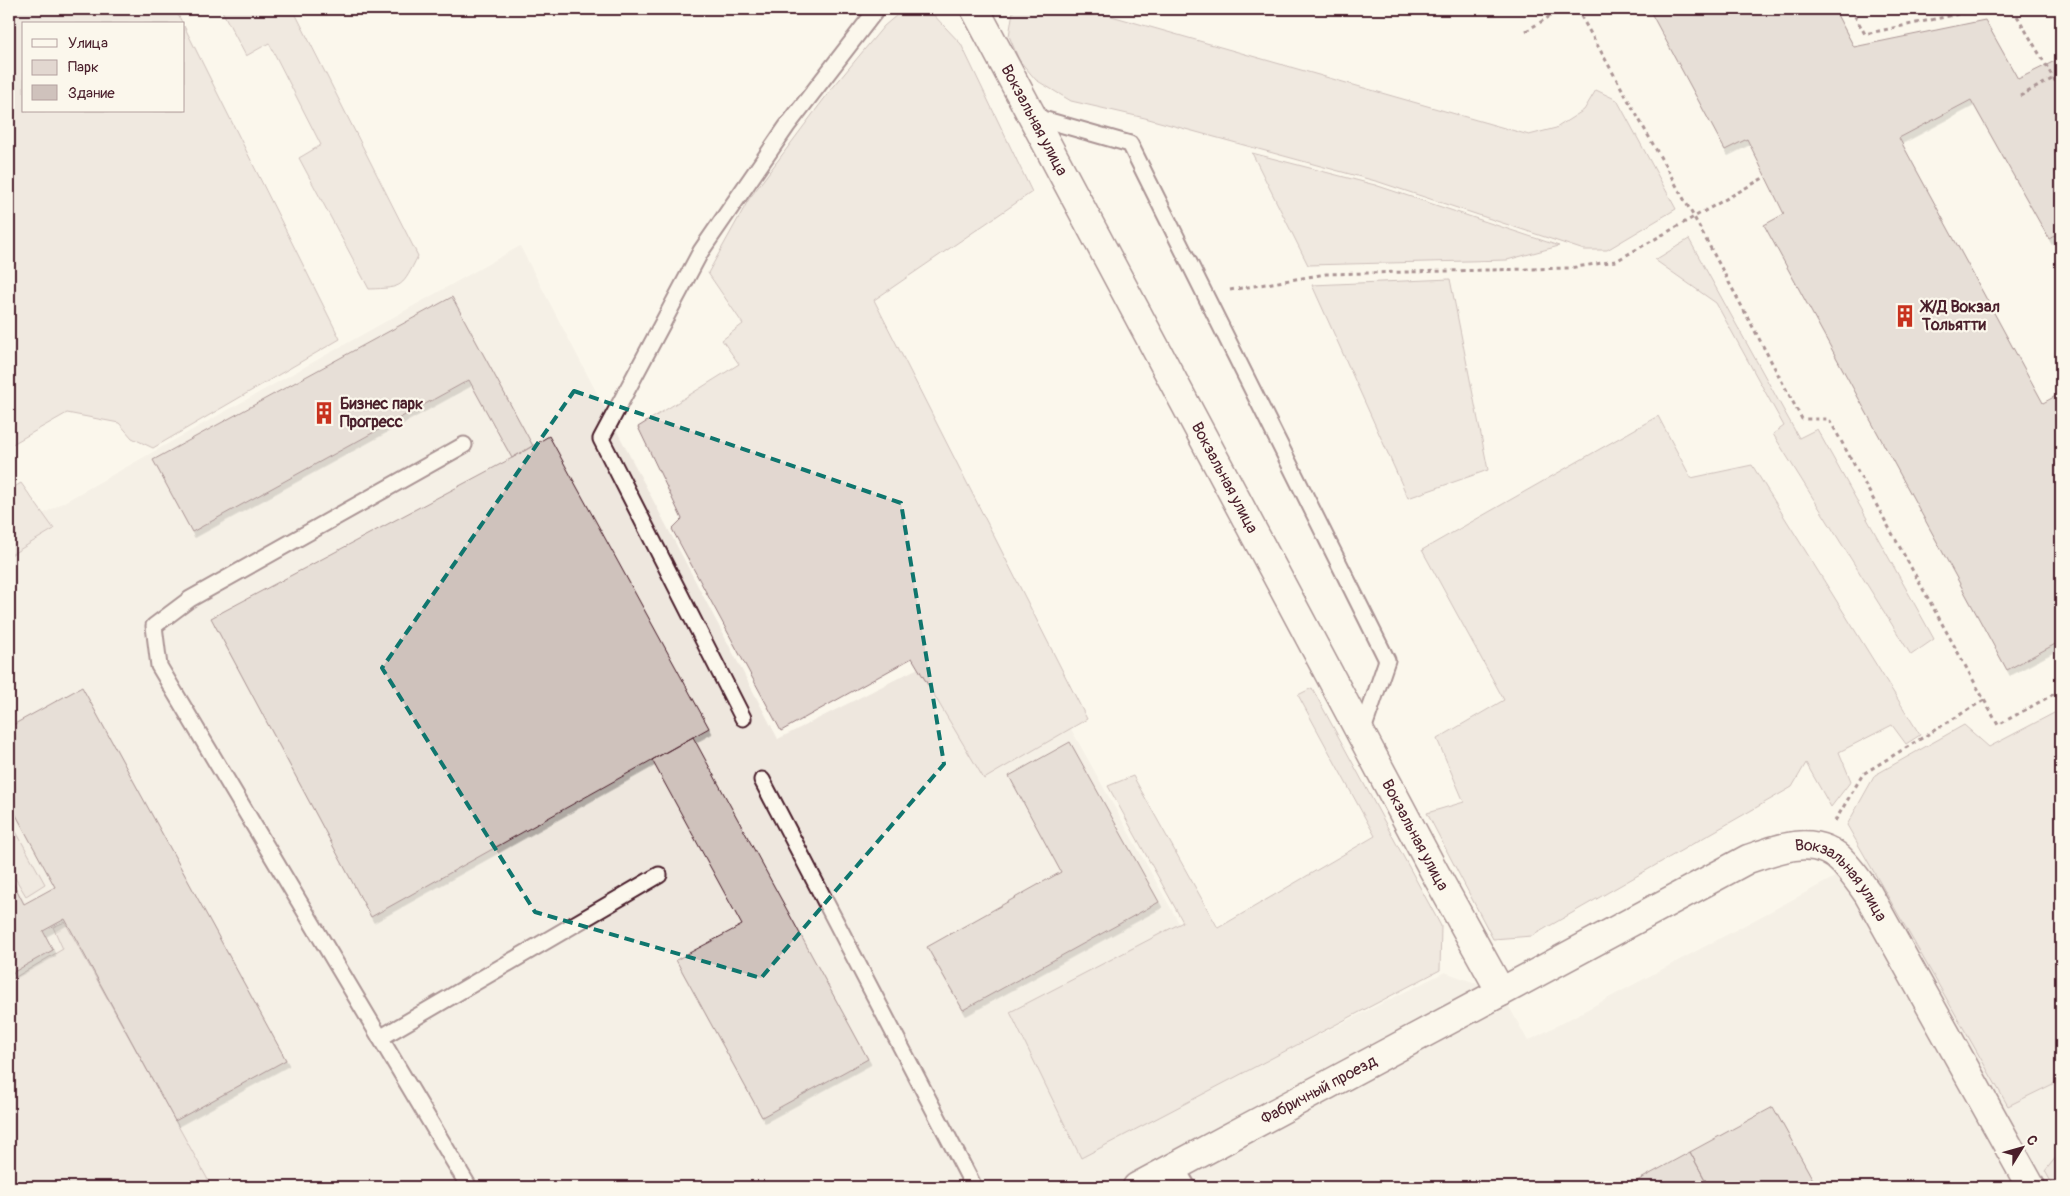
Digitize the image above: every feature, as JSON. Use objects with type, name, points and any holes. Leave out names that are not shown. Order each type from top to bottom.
[{"type":"street","name":"Вокзальная улица","points":[[975,9],[1361,736],[1501,992],[1748,859],[1787,846],[1820,846],[1843,862],[1868,894],[2031,1187]]},
{"type":"street","name":"Фабричный проезд","points":[[1137,1187],[1182,1177],[1501,992]]},
{"type":"lane","points":[[743,718],[601,439],[700,251],[787,126],[877,9]]},
{"type":"lane","points":[[1032,116],[1130,144],[1387,660],[1361,736]]},
{"type":"lane","points":[[464,445],[190,599],[154,626],[159,666],[469,1187]]},
{"type":"lane","points":[[762,780],[974,1187]]},
{"type":"lane","points":[[380,1038],[659,875]]},
{"type":"path","points":[[1526,31],[1562,9]]},
{"type":"path","points":[[1577,9],[1694,217],[1802,419],[1829,419],[1998,725],[2061,690]]},
{"type":"path","points":[[1851,9],[1865,34],[1982,9]]},
{"type":"path","points":[[2014,9],[2061,91]]},
{"type":"path","points":[[2020,96],[2054,78]]},
{"type":"path","points":[[1205,294],[1326,274],[1568,268],[1616,261],[1765,177]]},
{"type":"path","points":[[1820,846],[1864,774],[1984,700]]},
{"type":"highlighted area","points":[[574,391],[901,503],[944,764],[761,978],[535,912],[382,668]]},
{"type":"shaded area","points":[[520,246],[778,739],[1011,621],[1258,1065],[1445,972],[1501,992],[1528,1041],[2061,756],[2061,1187],[9,1187],[9,515],[16,529]]},
{"type":"green space","points":[[9,9],[175,9],[182,22],[22,22],[22,112],[185,112],[185,28],[340,339],[153,448],[132,438],[119,423],[67,413],[9,446]]},
{"type":"green space","points":[[221,9],[293,9],[418,256],[409,274],[401,284],[389,288],[369,289],[299,158],[321,145],[269,43],[246,56]]},
{"type":"green space","points":[[904,9],[928,9],[961,44],[1032,192],[874,300],[1087,719],[984,779],[912,658],[781,731],[672,529],[682,519],[638,427],[739,364],[722,340],[743,324],[708,273],[749,199],[830,91],[884,26]]},
{"type":"green space","points":[[1016,9],[1087,9],[1529,135],[1556,128],[1584,110],[1596,90],[1617,100],[1676,209],[1607,250],[1584,250],[1379,182],[1145,118],[1071,101],[1036,80],[1019,60],[1009,36],[1013,11]]},
{"type":"green space","points":[[1252,153],[1375,185],[1559,246],[1507,260],[1308,265]]},
{"type":"green space","points":[[1689,239],[1799,438],[1817,429],[1934,639],[1911,655],[1773,434],[1784,426],[1716,303],[1655,260]]},
{"type":"green space","points":[[1450,279],[1488,470],[1408,498],[1312,285]]},
{"type":"green space","points":[[1658,416],[1691,478],[1752,465],[1920,735],[1906,744],[1892,725],[1839,752],[1851,781],[1831,807],[1806,763],[1792,787],[1532,936],[1493,939],[1427,813],[1464,802],[1437,739],[1504,700],[1422,550]]},
{"type":"green space","points":[[21,483],[54,529],[9,556],[9,490]]},
{"type":"green space","points":[[1312,688],[1441,926],[1440,970],[1081,1158],[1010,1012],[1183,922],[1108,786],[1133,776],[1218,928],[1375,836],[1298,695]]},
{"type":"green space","points":[[2056,712],[2061,713],[2061,1080],[2008,1106],[1847,825],[1875,775],[1964,725],[1989,747]]},
{"type":"green space","points":[[9,819],[45,884],[26,896],[9,868]]},
{"type":"green space","points":[[65,922],[212,1187],[9,1187],[9,981],[63,949],[53,927]]},
{"type":"green space","points":[[2061,1151],[2061,1187],[2054,1187],[2045,1171]]},
{"type":"building","name":"Ж/Д Вокзал Тольятти","points":[[1649,9],[1834,9],[1854,47],[1985,20],[2018,79],[2061,58],[2061,232],[2049,239],[1971,100],[1899,138],[2043,403],[2061,393],[2061,641],[2007,670],[1764,225],[1784,214],[1747,139],[1725,150]]},
{"type":"building","name":"Бизнес парк Прогресс","points":[[452,297],[533,446],[512,458],[469,380],[192,532],[153,460]]},
{"type":"building","points":[[549,436],[709,728],[371,917],[211,618],[512,458]]},
{"type":"building","points":[[82,687],[286,1060],[175,1121],[65,919],[43,931],[53,950],[12,973],[9,967],[9,875],[24,904],[55,887],[9,802],[9,727]]},
{"type":"building","points":[[693,737],[868,1059],[762,1117],[676,960],[742,925],[652,760]]},
{"type":"building","points":[[1070,742],[1159,902],[963,1010],[927,947],[1061,872],[1009,776]]},
{"type":"building","points":[[1773,1107],[1817,1187],[1709,1187],[1690,1152]]},
{"type":"building","points":[[1690,1152],[1709,1187],[1626,1187]]},
{"type":"place","name":"Ж/Д Вокзал Тольятти","points":[[1905,316]]},
{"type":"place","name":"Бизнес парк Прогресс","points":[[324,413]]}]
